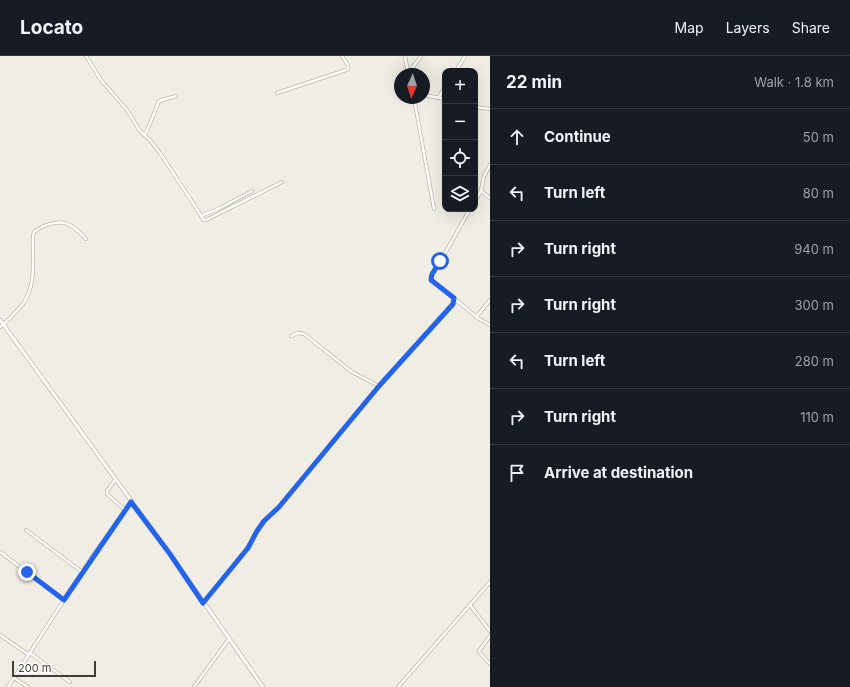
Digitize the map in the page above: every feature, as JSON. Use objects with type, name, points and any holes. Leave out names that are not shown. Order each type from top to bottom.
[{"type":"street","points":[[86,56],[101,80],[127,110],[175,175],[201,216],[206,220],[282,182]]},
{"type":"street","points":[[277,93],[346,70],[348,65],[342,56]]},
{"type":"street","points":[[405,56],[407,68]]},
{"type":"street","points":[[412,68],[420,56]]},
{"type":"street","points":[[458,68],[465,56]]},
{"type":"street","points":[[439,98],[442,93]]},
{"type":"street","points":[[145,134],[159,101],[176,96]]},
{"type":"street","points":[[430,96],[442,98]]},
{"type":"street","points":[[415,104],[433,207]]},
{"type":"street","points":[[478,107],[490,109]]},
{"type":"street","points":[[478,196],[481,191],[484,176],[490,165]]},
{"type":"street","points":[[201,216],[220,208],[252,190]]},
{"type":"street","points":[[481,191],[490,198]]},
{"type":"street","points":[[468,212],[432,274],[431,280],[490,325]]},
{"type":"street","points":[[2,326],[22,304],[32,283],[34,271],[34,232],[46,225],[60,222],[70,224],[86,239]]},
{"type":"street","points":[[453,304],[454,298]]},
{"type":"street","points":[[477,316],[490,300]]},
{"type":"street","points":[[203,603],[248,548],[264,521],[283,502],[379,386],[453,304],[459,302]]},
{"type":"street","points":[[0,320],[2,326],[170,554],[263,687]]},
{"type":"street","points":[[291,336],[298,333],[304,334],[352,372],[379,386]]},
{"type":"street","points":[[115,480],[107,494],[125,510]]},
{"type":"street","points":[[8,687],[82,572],[131,502]]},
{"type":"street","points":[[26,530],[82,572]]},
{"type":"street","points":[[0,552],[64,600]]},
{"type":"street","points":[[398,687],[490,582]]},
{"type":"street","points":[[470,605],[490,631]]},
{"type":"street","points":[[0,635],[70,682]]},
{"type":"street","points":[[490,636],[479,651],[490,664]]},
{"type":"street","points":[[194,687],[229,639]]},
{"type":"street","points":[[14,678],[28,687]]},
{"type":"route","points":[[27,572],[64,600],[114,524],[131,502],[170,554],[203,603],[248,548],[264,521],[279,507],[403,358],[453,304],[454,298],[431,280],[432,274],[440,261]]}]
